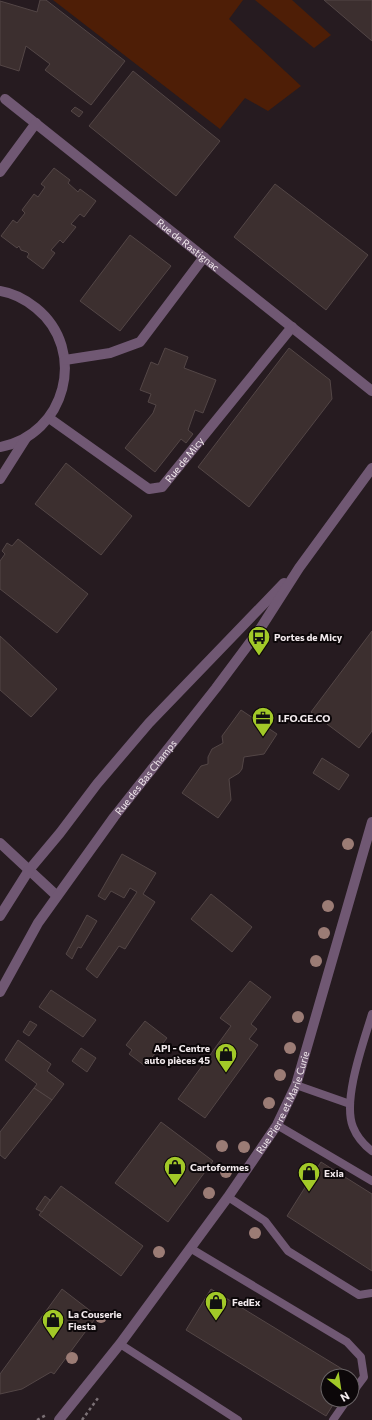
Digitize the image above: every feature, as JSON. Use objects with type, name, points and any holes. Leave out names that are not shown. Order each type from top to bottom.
[{"type":"street","name":"Rue de Rastignac","points":[[5,99],[372,391]]},
{"type":"street","points":[[0,172],[36,123]]},
{"type":"street","points":[[65,360],[110,353],[140,342],[204,257]]},
{"type":"street","points":[[0,291],[25,300],[45,315],[58,336],[65,360],[63,387],[59,400],[49,418],[39,429],[26,438],[0,447]]},
{"type":"street","name":"Rue de Micy","points":[[49,418],[149,489],[162,487],[292,327]]},
{"type":"street","points":[[0,478],[26,438]]},
{"type":"street","name":"Rue des Bas Champs","points":[[0,992],[38,923],[57,896],[114,817],[216,688],[260,629],[299,568],[372,468]]},
{"type":"street","name":"Rue des Bas Champs","points":[[0,916],[29,870],[60,833],[97,784],[149,723],[299,568]]},
{"type":"street","name":"Rue Pierre et Marie Curie","points":[[59,1420],[120,1344],[228,1197],[277,1125],[296,1085],[372,822]]},
{"type":"street","points":[[0,843],[57,896]]},
{"type":"lane","points":[[372,1014],[357,1064],[350,1104],[352,1127],[363,1144],[372,1151]]},
{"type":"lane","points":[[296,1085],[350,1104]]},
{"type":"lane","points":[[277,1125],[372,1181]]},
{"type":"lane","points":[[228,1197],[265,1221],[288,1251],[359,1295],[372,1293]]},
{"type":"lane","points":[[190,1248],[347,1342],[361,1357],[364,1377],[360,1382]]},
{"type":"lane","points":[[120,1344],[238,1420]]},
{"type":"lane","points":[[333,1420],[341,1408]]},
{"type":"path","points":[[82,1420],[96,1401]]},
{"type":"shaded area","points":[[53,0],[243,0],[229,19],[301,86],[268,111],[245,98],[220,129]]},
{"type":"shaded area","points":[[255,0],[292,0],[331,35],[314,48]]},
{"type":"building","points":[[40,0],[46,0],[125,61],[91,105],[45,70],[50,64],[26,46],[19,71],[0,65],[0,1],[37,12]]},
{"type":"building","points":[[324,0],[372,0],[372,41]]},
{"type":"building","points":[[133,71],[220,141],[176,196],[89,126]]},
{"type":"building","points":[[75,107],[83,112],[79,117],[71,111]]},
{"type":"building","points":[[54,168],[70,180],[68,183],[78,192],[80,189],[96,201],[84,217],[80,214],[71,224],[76,227],[63,243],[60,240],[51,250],[55,253],[43,269],[27,257],[29,254],[27,252],[21,250],[19,246],[17,248],[1,236],[13,220],[17,223],[25,213],[22,210],[34,194],[38,197],[45,187],[41,184]]},
{"type":"building","points":[[275,184],[368,255],[326,310],[234,237]]},
{"type":"building","points":[[130,235],[171,266],[120,331],[80,301]]},
{"type":"building","points":[[165,348],[188,357],[184,368],[216,380],[203,413],[195,410],[188,430],[193,434],[186,443],[181,439],[155,472],[125,448],[153,413],[156,405],[148,402],[151,394],[140,390],[151,362],[158,365]]},
{"type":"building","points":[[289,348],[330,380],[332,399],[249,507],[198,467]]},
{"type":"building","points":[[66,463],[132,516],[101,555],[35,504]]},
{"type":"building","points":[[18,539],[88,594],[57,633],[0,589],[0,561],[5,554],[2,551],[7,543],[12,546]]},
{"type":"building","points":[[372,631],[372,731],[359,748],[311,712]]},
{"type":"building","points":[[0,636],[57,689],[31,717],[0,690]]},
{"type":"building","points":[[241,710],[277,734],[264,754],[244,757],[242,769],[239,773],[229,779],[231,800],[218,818],[182,793],[201,766],[208,764],[208,757],[212,749],[223,743],[222,736]]},
{"type":"building","points":[[322,758],[349,775],[339,790],[313,773]]},
{"type":"building","points":[[122,854],[156,873],[143,894],[155,902],[125,949],[119,946],[97,978],[86,969],[137,892],[130,888],[124,898],[111,891],[105,900],[98,896]]},
{"type":"building","points":[[211,894],[252,927],[232,952],[191,919]]},
{"type":"building","points":[[87,915],[97,921],[81,948],[78,947],[72,959],[66,954]]},
{"type":"building","points":[[250,981],[271,997],[251,1024],[257,1029],[249,1039],[258,1045],[205,1118],[178,1099],[231,1026],[220,1018]]},
{"type":"building","points":[[51,990],[96,1020],[83,1037],[39,1007]]},
{"type":"building","points":[[30,1021],[37,1025],[29,1036],[23,1032]]},
{"type":"building","points":[[145,1021],[167,1038],[145,1066],[129,1054],[132,1050],[126,1045]]},
{"type":"building","points":[[18,1040],[51,1064],[47,1071],[64,1084],[52,1100],[34,1088],[37,1084],[5,1060]]},
{"type":"building","points":[[81,1048],[96,1058],[87,1072],[72,1061]]},
{"type":"building","points":[[34,1088],[52,1100],[5,1159],[0,1155],[0,1132]]},
{"type":"building","points":[[161,1122],[213,1161],[168,1222],[115,1183]]},
{"type":"building","points":[[321,1162],[372,1194],[372,1271],[287,1216]]},
{"type":"building","points":[[61,1186],[143,1246],[121,1276],[39,1215]]},
{"type":"building","points":[[45,1196],[50,1200],[42,1212],[36,1209]]},
{"type":"building","name":"La Couserie Fiesta","points":[[62,1289],[97,1316],[54,1374],[51,1372],[22,1389],[0,1394],[0,1374]]},
{"type":"building","points":[[211,1289],[341,1368],[320,1368],[320,1408],[331,1408],[326,1416],[186,1330]]},
{"type":"place","name":"Portes de Micy","points":[[259,656]]},
{"type":"place","name":"I.FO.GE.CO","points":[[263,738]]},
{"type":"place","name":"API - Centre auto pièces 45","points":[[226,1074]]},
{"type":"place","name":"Cartoformes","points":[[175,1186]]},
{"type":"place","name":"Exia","points":[[309,1192]]},
{"type":"place","name":"FedEx","points":[[216,1322]]},
{"type":"place","name":"La Couserie Fiesta","points":[[53,1340]]}]
